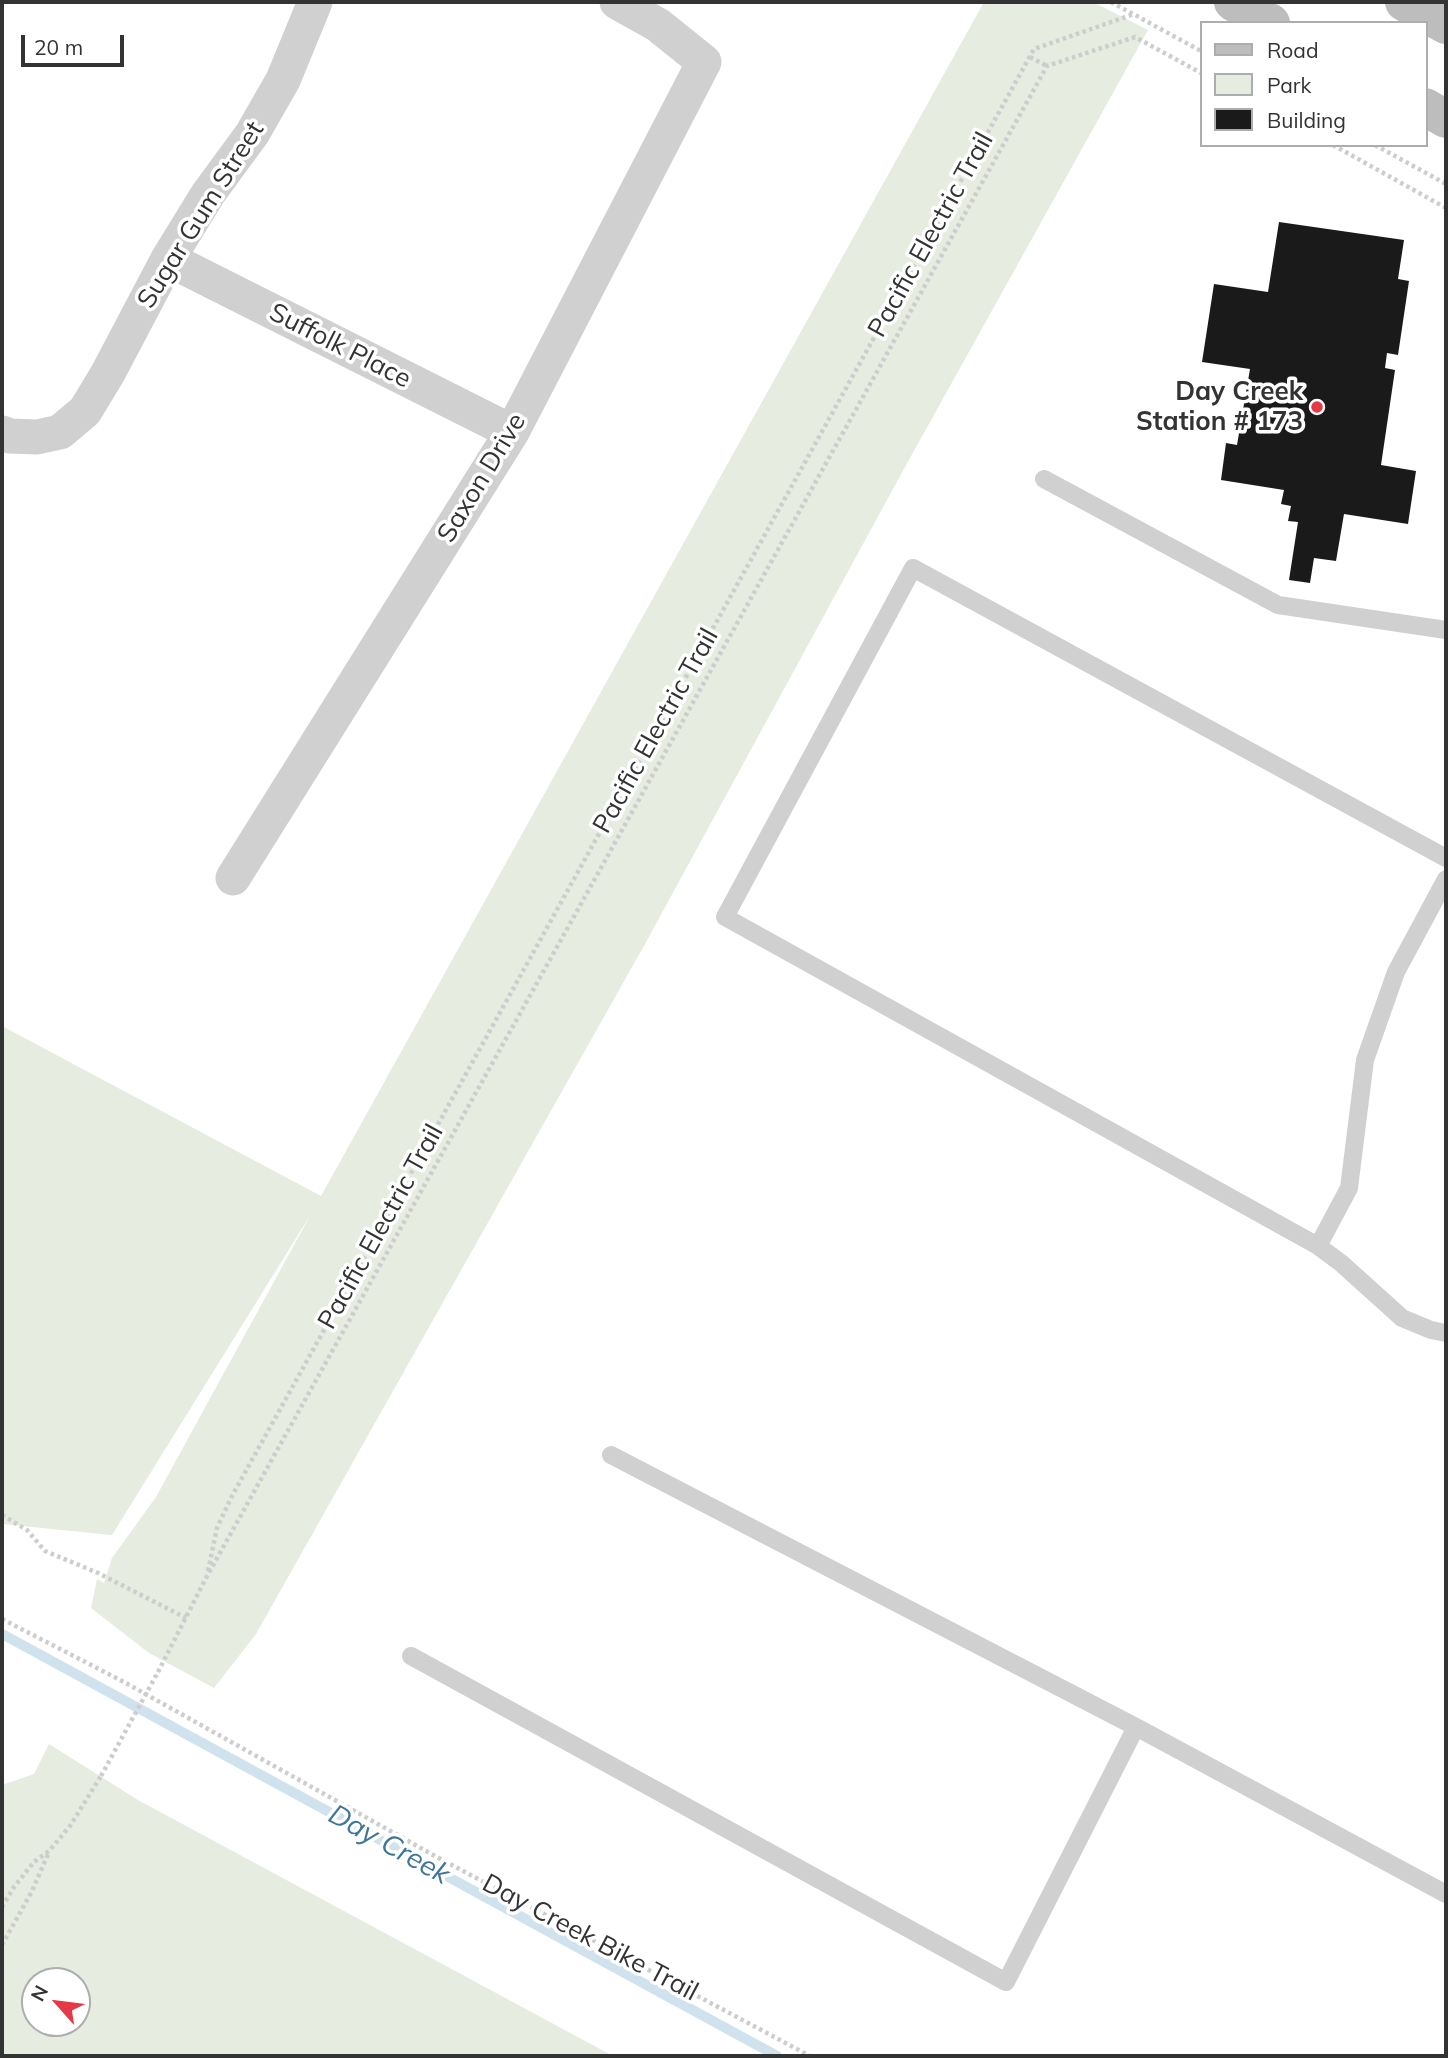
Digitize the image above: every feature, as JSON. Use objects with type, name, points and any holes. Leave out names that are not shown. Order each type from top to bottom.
[{"type":"main road","points":[[1233,2],[1267,21]]},
{"type":"main road","points":[[1404,2],[1446,26]]},
{"type":"main road","points":[[1427,108],[1446,119]]},
{"type":"street","name":"Sugar Gum Street","points":[[2,433],[37,437],[60,432],[85,411],[168,259],[208,194],[259,124],[284,80],[315,2]]},
{"type":"street","name":"Saxon Drive","points":[[233,878],[512,432],[704,62],[657,25],[617,2]]},
{"type":"street","name":"Suffolk Place","points":[[168,259],[512,432]]},
{"type":"lane","points":[[1044,479],[1278,605],[1446,630]]},
{"type":"lane","points":[[1446,858],[914,568],[725,917],[1318,1246],[1402,1318],[1446,1333]]},
{"type":"lane","points":[[1318,1246],[1349,1188],[1365,1060],[1396,972],[1446,879]]},
{"type":"lane","points":[[611,1455],[1136,1727],[1446,1894]]},
{"type":"lane","points":[[411,1656],[1006,1982],[1136,1727]]},
{"type":"path","points":[[1111,2],[1200,50]]},
{"type":"path","points":[[1134,14],[1034,49],[1030,57],[1047,66],[1135,37],[1200,72]]},
{"type":"path","name":"Pacific Electric Trail","points":[[206,1578],[217,1528],[232,1496],[1030,57]]},
{"type":"path","name":"Pacific Electric Trail","points":[[2,1945],[32,1891],[50,1851],[70,1826],[102,1776],[206,1578],[1047,66]]},
{"type":"path","points":[[1337,147],[1446,208]]},
{"type":"path","points":[[1379,147],[1446,184]]},
{"type":"path","points":[[2,1515],[27,1530],[45,1551],[98,1573],[186,1618]]},
{"type":"path","name":"Day Creek Bike Trail","points":[[2,1619],[124,1682],[435,1856],[810,2056]]},
{"type":"path","name":"Pacific Electric Trail","points":[[2,1907],[34,1862],[50,1851]]},
{"type":"green space","points":[[984,2],[1093,2],[1148,30],[905,467],[645,944],[256,1634],[214,1688],[149,1653],[91,1608],[97,1579],[104,1583],[112,1558],[156,1497],[311,1214],[112,1535],[2,1524],[2,1026],[321,1196]]},
{"type":"green space","points":[[49,1744],[138,1800],[613,2056],[2,2056],[2,1785],[34,1774]]},
{"type":"building","name":"Day Creek Station # 173","points":[[1279,222],[1404,240],[1398,279],[1409,281],[1398,355],[1387,353],[1385,368],[1395,370],[1381,465],[1416,471],[1408,524],[1344,514],[1336,561],[1314,558],[1310,583],[1289,580],[1298,522],[1288,521],[1291,506],[1281,504],[1284,490],[1221,480],[1226,443],[1237,445],[1250,369],[1202,362],[1214,284],[1268,292]]},
{"type":"waterway","name":"Day Creek","points":[[2,1634],[777,2056]]},
{"type":"place","name":"Day Creek Station # 173","points":[[1317,407]]}]
